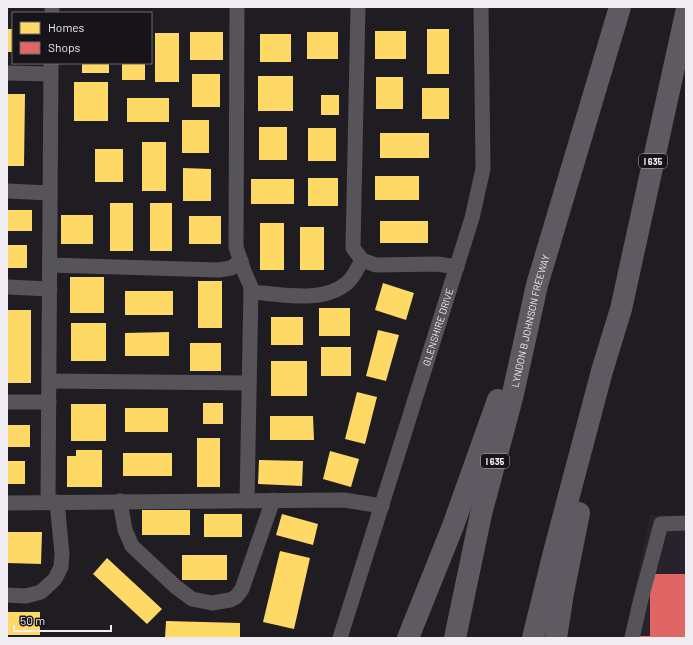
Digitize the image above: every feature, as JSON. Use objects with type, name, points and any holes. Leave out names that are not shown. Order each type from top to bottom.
[{"type":"highway","name":"LYNDON B JOHNSON FREEWAY","points":[[455,638],[481,514],[512,398],[537,285],[620,7]]},
{"type":"highway","name":"I 635","points":[[534,638],[554,552],[602,371],[621,309],[686,13]]},
{"type":"highway","points":[[408,638],[453,526],[537,285]]},
{"type":"highway","points":[[556,638],[578,518],[621,309]]},
{"type":"street","points":[[237,7],[236,247],[251,287],[247,501]]},
{"type":"street","points":[[358,7],[353,248],[362,260],[376,265],[437,264],[456,267]]},
{"type":"street","name":"GLENSHIRE DRIVE","points":[[340,638],[472,218],[483,169],[481,7]]},
{"type":"street","points":[[7,73],[51,69],[49,402],[52,502],[62,554],[61,567],[55,579],[41,592],[26,596],[7,595]]},
{"type":"street","points":[[7,191],[50,193]]},
{"type":"street","points":[[251,292],[299,296],[321,295],[335,291],[348,282],[362,260]]},
{"type":"street","points":[[50,265],[219,270],[231,268],[241,261]]},
{"type":"street","points":[[7,287],[50,288]]},
{"type":"street","points":[[49,382],[250,383]]},
{"type":"street","points":[[7,402],[49,402]]},
{"type":"street","points":[[120,502],[124,530],[132,546],[176,587],[192,599],[212,603],[230,600],[236,597],[242,589],[273,500]]},
{"type":"street","points":[[7,503],[344,500],[382,506]]},
{"type":"street","points":[[632,638],[661,524],[686,524]]},
{"type":"shaded area","points":[[650,515],[686,516],[686,638],[624,638]]},
{"type":"building: Homes","points":[[7,29],[12,29],[12,52],[7,52]]},
{"type":"building: Homes","points":[[427,29],[449,29],[449,74],[427,74]]},
{"type":"building: Homes","points":[[375,31],[406,31],[406,59],[375,59]]},
{"type":"building: Homes","points":[[190,32],[223,32],[223,60],[190,60]]},
{"type":"building: Homes","points":[[307,32],[338,32],[338,59],[307,59]]},
{"type":"building: Homes","points":[[155,33],[179,33],[179,82],[155,82]]},
{"type":"building: Homes","points":[[260,34],[291,34],[291,62],[260,62]]},
{"type":"building: Homes","points":[[82,64],[109,64],[109,73],[82,73]]},
{"type":"building: Homes","points":[[122,64],[145,64],[145,80],[122,80]]},
{"type":"building: Homes","points":[[192,74],[220,74],[220,107],[192,107]]},
{"type":"building: Homes","points":[[258,76],[293,76],[293,111],[258,111]]},
{"type":"building: Homes","points":[[376,77],[403,77],[403,109],[376,109]]},
{"type":"building: Homes","points":[[74,82],[108,82],[108,121],[74,121]]},
{"type":"building: Homes","points":[[422,88],[449,88],[449,119],[422,119]]},
{"type":"building: Homes","points":[[7,94],[25,94],[24,166],[7,166]]},
{"type":"building: Homes","points":[[321,95],[339,95],[339,115],[321,115]]},
{"type":"building: Homes","points":[[127,98],[169,98],[169,122],[127,122]]},
{"type":"building: Homes","points":[[182,120],[209,120],[209,153],[182,153]]},
{"type":"building: Homes","points":[[259,127],[287,127],[287,160],[259,160]]},
{"type":"building: Homes","points":[[308,128],[336,128],[336,161],[308,161]]},
{"type":"building: Homes","points":[[380,133],[429,133],[429,158],[380,158]]},
{"type":"building: Homes","points":[[142,142],[166,142],[166,191],[142,191]]},
{"type":"building: Homes","points":[[95,149],[123,149],[123,182],[95,182]]},
{"type":"building: Homes","points":[[183,168],[211,169],[211,201],[183,201]]},
{"type":"building: Homes","points":[[375,176],[419,176],[419,200],[375,200]]},
{"type":"building: Homes","points":[[308,178],[338,178],[338,206],[308,206]]},
{"type":"building: Homes","points":[[251,179],[294,179],[294,204],[251,204]]},
{"type":"building: Homes","points":[[110,203],[133,203],[133,251],[110,251]]},
{"type":"building: Homes","points":[[150,203],[172,203],[172,251],[150,251]]},
{"type":"building: Homes","points":[[7,210],[32,210],[32,231],[7,231]]},
{"type":"building: Homes","points":[[61,215],[93,215],[93,244],[61,244]]},
{"type":"building: Homes","points":[[189,216],[221,216],[221,244],[189,244]]},
{"type":"building: Homes","points":[[380,221],[428,221],[428,243],[380,243]]},
{"type":"building: Homes","points":[[260,223],[284,223],[284,270],[260,270]]},
{"type":"building: Homes","points":[[300,227],[324,227],[324,270],[300,270]]},
{"type":"building: Homes","points":[[7,245],[27,245],[27,268],[7,268]]},
{"type":"building: Homes","points":[[70,277],[104,277],[104,313],[70,313]]},
{"type":"building: Homes","points":[[198,281],[222,281],[222,328],[198,328]]},
{"type":"building: Homes","points":[[383,283],[414,293],[406,320],[375,310]]},
{"type":"building: Homes","points":[[125,291],[173,291],[173,315],[125,315]]},
{"type":"building: Homes","points":[[319,308],[350,308],[350,336],[319,336]]},
{"type":"building: Homes","points":[[7,310],[31,310],[31,383],[7,383]]},
{"type":"building: Homes","points":[[271,317],[303,317],[303,345],[271,345]]},
{"type":"building: Homes","points":[[71,323],[106,323],[106,361],[71,361]]},
{"type":"building: Homes","points":[[378,330],[399,335],[386,381],[366,376]]},
{"type":"building: Homes","points":[[169,332],[169,356],[125,356],[125,333]]},
{"type":"building: Homes","points":[[190,343],[221,343],[221,371],[190,371]]},
{"type":"building: Homes","points":[[321,347],[351,347],[351,376],[321,376]]},
{"type":"building: Homes","points":[[271,361],[307,361],[307,396],[271,396]]},
{"type":"building: Homes","points":[[357,392],[377,397],[365,444],[345,439]]},
{"type":"building: Homes","points":[[203,403],[223,403],[223,424],[203,424]]},
{"type":"building: Homes","points":[[71,404],[106,404],[106,441],[71,441]]},
{"type":"building: Homes","points":[[125,408],[168,408],[168,432],[125,432]]},
{"type":"building: Homes","points":[[270,416],[313,416],[314,440],[270,440]]},
{"type":"building: Homes","points":[[7,425],[30,425],[30,447],[7,447]]},
{"type":"building: Homes","points":[[197,438],[220,438],[220,487],[197,487]]},
{"type":"building: Homes","points":[[76,450],[102,450],[102,487],[67,487],[67,456],[76,456]]},
{"type":"building: Homes","points":[[330,451],[359,459],[351,487],[323,479]]},
{"type":"building: Homes","points":[[123,453],[172,453],[172,476],[123,476]]},
{"type":"building: Homes","points":[[259,460],[303,461],[302,486],[258,484]]},
{"type":"building: Homes","points":[[7,461],[25,461],[25,484],[7,484]]},
{"type":"building: Homes","points":[[142,510],[190,510],[190,535],[142,535]]},
{"type":"building: Homes","points":[[204,514],[242,514],[242,537],[204,537]]},
{"type":"building: Homes","points":[[282,514],[318,524],[313,545],[276,535]]},
{"type":"building: Homes","points":[[7,532],[42,532],[41,564],[7,563]]},
{"type":"building: Homes","points":[[280,551],[310,558],[294,629],[263,622]]},
{"type":"building: Homes","points":[[182,555],[227,555],[227,580],[182,580]]},
{"type":"building: Homes","points":[[107,558],[162,609],[147,624],[93,574]]},
{"type":"building: Homes","points":[[7,612],[40,612],[40,635],[7,635]]},
{"type":"building: Homes","points":[[166,621],[240,623],[240,638],[165,638]]},
{"type":"building: Shops","points":[[650,574],[686,574],[686,638],[638,638],[638,636],[650,636]]}]
